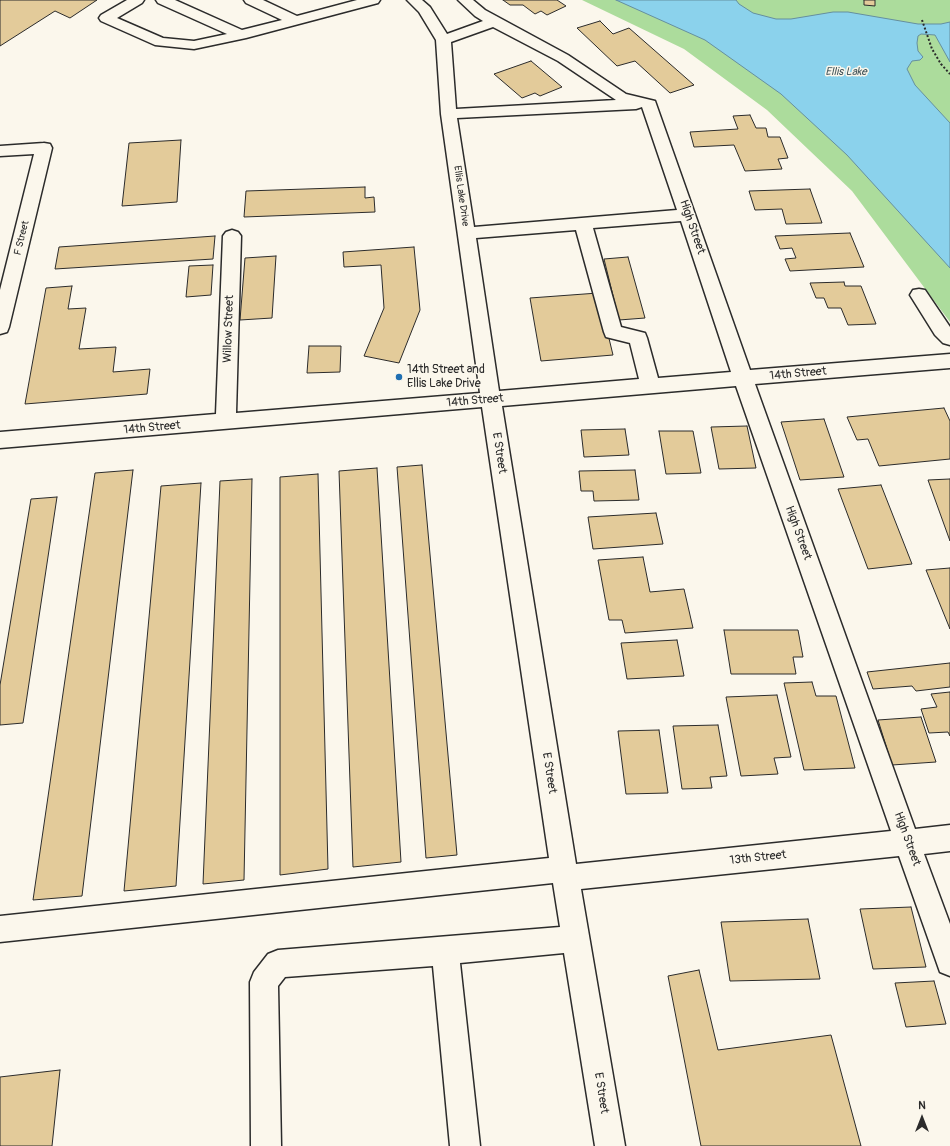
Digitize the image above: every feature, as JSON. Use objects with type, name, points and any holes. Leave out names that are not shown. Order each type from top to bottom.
[{"type":"street","points":[[137,0],[106,18],[160,42],[194,45],[241,35],[348,3],[373,0]]},
{"type":"street","points":[[163,0],[241,35]]},
{"type":"street","points":[[251,0],[295,20]]},
{"type":"street","name":"Ellis Lake Drive","points":[[414,0],[425,10],[443,40],[449,114],[491,400]]},
{"type":"street","points":[[464,0],[480,13],[522,37],[564,58],[621,97],[650,104]]},
{"type":"street","points":[[443,40],[495,21]]},
{"type":"street","points":[[449,114],[650,104]]},
{"type":"street","name":"High Street","points":[[650,104],[743,379],[950,962]]},
{"type":"street","name":"F Street","points":[[0,151],[44,148],[0,327]]},
{"type":"street","points":[[467,233],[688,215]]},
{"type":"street","points":[[584,223],[613,332],[638,338],[651,387]]},
{"type":"street","name":"Willow Street","points":[[226,422],[232,236]]},
{"type":"street","points":[[919,295],[942,330],[950,338]]},
{"type":"street","name":"14th Street","points":[[0,440],[950,362]]},
{"type":"street","name":"E Street","points":[[491,400],[564,874],[610,1146]]},
{"type":"street","name":"13th Street","points":[[0,929],[950,838]]},
{"type":"street","points":[[266,1146],[264,982],[278,964],[576,939]]},
{"type":"street","points":[[445,951],[465,1146]]},
{"type":"path","points":[[922,20],[932,49],[941,64],[950,74]]},
{"type":"green space","name":"Ellis Lake","points":[[582,0],[950,0],[950,322],[852,191],[767,110],[684,49]]},
{"type":"water","name":"Ellis Lake","points":[[616,0],[736,0],[739,4],[753,13],[776,19],[791,19],[833,12],[848,12],[918,24],[941,24],[950,22],[950,62],[935,35],[921,34],[918,36],[917,43],[918,51],[923,57],[920,60],[912,61],[907,69],[915,85],[950,123],[950,268],[847,155],[781,94],[705,40]]},
{"type":"building","points":[[0,0],[97,0],[70,18],[55,11],[0,46]]},
{"type":"building","points":[[503,0],[557,0],[566,6],[547,15],[541,11],[535,14],[523,5],[510,5]]},
{"type":"building","points":[[864,0],[875,0],[875,6],[864,5]]},
{"type":"building","points":[[600,21],[613,34],[629,28],[694,85],[670,93],[635,61],[617,66],[577,28]]},
{"type":"building","points":[[531,61],[562,87],[540,96],[535,93],[522,98],[494,74]]},
{"type":"building","points":[[750,115],[756,128],[766,128],[768,137],[780,137],[788,158],[778,159],[782,169],[745,171],[734,145],[694,147],[690,132],[738,129],[733,116]]},
{"type":"building","points":[[181,140],[177,202],[122,206],[129,143]]},
{"type":"building","points":[[365,187],[365,198],[374,197],[375,212],[244,217],[246,191]]},
{"type":"building","points":[[810,189],[822,223],[786,224],[782,209],[755,210],[749,191]]},
{"type":"building","points":[[850,233],[864,267],[790,271],[785,259],[796,258],[792,248],[780,249],[775,236]]},
{"type":"building","points":[[215,236],[213,259],[55,269],[59,247]]},
{"type":"building","points":[[414,247],[420,310],[399,363],[364,356],[384,308],[381,265],[344,267],[343,252]]},
{"type":"building","points":[[276,256],[272,318],[240,320],[245,258]]},
{"type":"building","points":[[628,257],[645,318],[619,320],[604,259]]},
{"type":"building","points":[[213,265],[211,295],[186,297],[189,266]]},
{"type":"building","points":[[844,282],[845,286],[861,286],[876,324],[848,325],[841,308],[828,308],[824,298],[816,298],[810,283]]},
{"type":"building","points":[[72,286],[68,309],[86,308],[79,349],[116,347],[113,372],[150,369],[147,394],[25,404],[46,288]]},
{"type":"building","points":[[598,293],[613,355],[541,361],[530,298]]},
{"type":"building","points":[[309,346],[341,346],[340,372],[307,373]]},
{"type":"building","points":[[944,408],[950,421],[950,459],[879,466],[868,439],[857,440],[847,417]]},
{"type":"building","points":[[824,419],[844,477],[800,480],[781,422]]},
{"type":"building","points":[[747,426],[756,468],[719,469],[711,427]]},
{"type":"building","points":[[625,429],[629,455],[584,457],[581,430]]},
{"type":"building","points":[[659,431],[693,431],[701,473],[666,474]]},
{"type":"building","points":[[422,465],[457,855],[426,858],[397,467]]},
{"type":"building","points":[[377,468],[401,862],[353,867],[339,471]]},
{"type":"building","points":[[133,470],[82,896],[33,900],[95,473]]},
{"type":"building","points":[[635,470],[639,500],[594,501],[593,491],[581,491],[579,471]]},
{"type":"building","points":[[318,474],[328,869],[280,875],[280,477]]},
{"type":"building","points":[[252,479],[244,880],[203,884],[220,481]]},
{"type":"building","points":[[950,479],[950,541],[928,480]]},
{"type":"building","points":[[201,483],[176,886],[124,891],[161,486]]},
{"type":"building","points":[[881,485],[912,564],[868,569],[838,489]]},
{"type":"building","points":[[57,497],[23,723],[0,725],[0,685],[31,499]]},
{"type":"building","points":[[656,513],[663,544],[593,549],[588,517]]},
{"type":"building","points":[[643,557],[650,592],[684,589],[693,628],[625,633],[622,620],[609,620],[598,560]]},
{"type":"building","points":[[950,568],[950,629],[926,570]]},
{"type":"building","points":[[724,630],[798,630],[803,657],[793,657],[796,674],[731,674]]},
{"type":"building","points":[[677,640],[684,676],[627,679],[621,643]]},
{"type":"building","points":[[950,663],[950,687],[916,691],[912,686],[873,689],[867,672]]},
{"type":"building","points":[[812,682],[816,696],[836,696],[855,768],[804,770],[784,683]]},
{"type":"building","points":[[950,692],[950,736],[948,732],[929,733],[921,709],[937,707],[931,694]]},
{"type":"building","points":[[777,695],[791,757],[774,758],[778,774],[741,776],[726,697]]},
{"type":"building","points":[[921,717],[936,762],[892,765],[878,720]]},
{"type":"building","points":[[718,725],[727,776],[710,777],[712,788],[682,789],[673,726]]},
{"type":"building","points":[[659,730],[668,793],[626,794],[618,731]]},
{"type":"building","points":[[911,907],[926,967],[873,969],[860,909]]},
{"type":"building","points":[[808,919],[820,979],[730,981],[721,922]]},
{"type":"building","points":[[699,970],[718,1050],[831,1035],[861,1146],[701,1146],[668,976]]},
{"type":"building","points":[[934,981],[946,1024],[906,1027],[895,983]]},
{"type":"building","points":[[60,1070],[52,1146],[0,1146],[0,1077]]},
{"type":"place","name":"14th Street and Ellis Lake Drive","points":[[399,377]]}]
